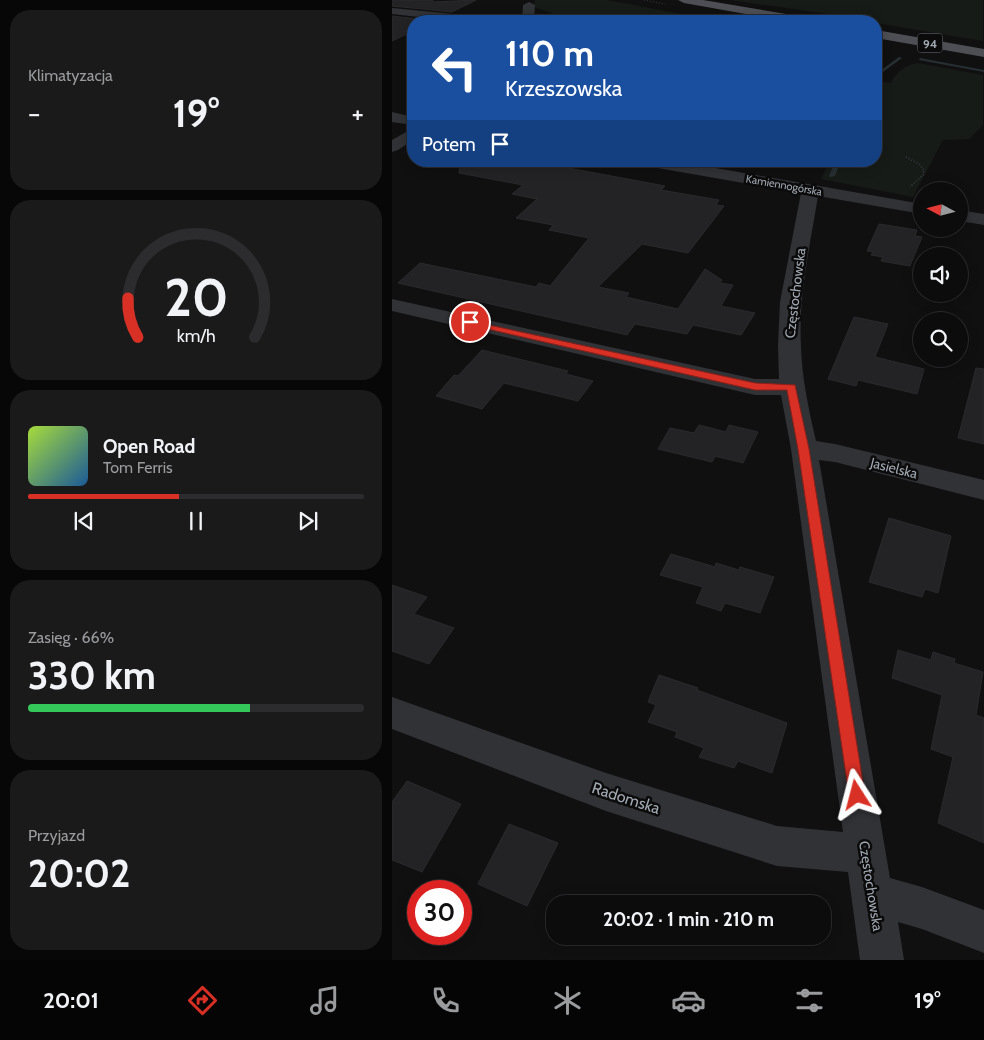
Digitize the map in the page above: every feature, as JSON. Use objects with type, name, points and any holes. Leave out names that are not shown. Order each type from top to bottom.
[{"type":"main road","points":[[684,0],[770,15]]},
{"type":"main road","name":"94","points":[[882,35],[984,53]]},
{"type":"street","points":[[528,15],[529,5]]},
{"type":"street","points":[[392,11],[429,15]]},
{"type":"street","points":[[392,117],[407,120]]},
{"type":"street","points":[[392,147],[407,137]]},
{"type":"street","name":"Kamiennogórska","points":[[680,167],[913,207]]},
{"type":"street","name":"Częstochowska","points":[[810,190],[792,302],[789,346],[792,387],[804,449],[882,960]]},
{"type":"street","points":[[968,217],[984,220]]},
{"type":"street","points":[[392,305],[755,387],[792,387]]},
{"type":"street","name":"Jasielska","points":[[804,449],[835,453],[984,490]]},
{"type":"street","name":"Radomska","points":[[392,713],[606,792],[777,846],[808,850],[866,853]]},
{"type":"street","points":[[873,894],[922,908],[984,932]]},
{"type":"path","points":[[906,158],[919,164],[924,170],[912,183],[910,191]]},
{"type":"shaded area","points":[[535,0],[607,0],[687,15],[548,15],[552,13],[534,7]]},
{"type":"shaded area","points":[[730,0],[983,0],[983,41],[882,24],[882,15],[834,15]]},
{"type":"shaded area","points":[[918,63],[983,75],[983,125],[969,139],[943,140],[921,182],[913,182],[913,197],[821,179],[827,167],[882,167],[882,82],[891,83],[902,69]]},
{"type":"building","points":[[392,0],[433,0],[432,2],[476,0],[452,12],[392,6]]},
{"type":"building","points":[[392,16],[407,18],[407,34],[392,41]]},
{"type":"building","points":[[460,167],[563,167],[665,186],[661,190],[719,200],[716,205],[724,206],[688,253],[642,244],[598,287],[629,293],[626,297],[678,309],[705,269],[722,280],[720,283],[733,285],[721,306],[755,313],[741,335],[693,325],[687,334],[635,324],[627,335],[398,283],[420,263],[536,287],[539,283],[550,286],[589,238],[549,230],[553,225],[516,218],[537,199],[512,194],[523,185],[459,173]]},
{"type":"building","points":[[879,224],[913,229],[913,238],[922,238],[918,247],[913,247],[913,259],[910,266],[881,261],[883,257],[871,255],[873,252],[867,251]]},
{"type":"building","points":[[854,317],[888,324],[875,357],[924,369],[917,394],[858,380],[856,386],[828,379]]},
{"type":"building","points":[[482,350],[568,371],[566,374],[593,381],[578,401],[504,383],[482,409],[436,396],[454,375],[458,376]]},
{"type":"building","points":[[976,368],[984,369],[984,444],[958,438]]},
{"type":"building","points":[[699,425],[726,432],[729,425],[758,432],[743,463],[715,456],[712,462],[658,449],[670,428],[694,433]]},
{"type":"building","points":[[889,518],[951,536],[938,593],[925,589],[922,597],[869,582]]},
{"type":"building","points":[[671,554],[715,567],[716,563],[739,570],[740,567],[774,577],[760,613],[725,603],[721,611],[696,603],[703,587],[660,575]]},
{"type":"building","points":[[392,585],[427,597],[414,614],[454,628],[429,664],[392,651]]},
{"type":"building","points":[[898,650],[931,660],[933,652],[955,659],[954,663],[983,672],[976,715],[984,718],[984,843],[938,823],[953,757],[931,749],[942,695],[892,678]]},
{"type":"building","points":[[659,675],[698,688],[697,690],[787,723],[772,773],[738,761],[734,768],[699,757],[704,748],[675,737],[677,732],[648,722],[656,705],[648,702]]},
{"type":"building","points":[[407,781],[461,804],[422,872],[392,860],[392,802]]},
{"type":"building","points":[[509,824],[558,843],[527,906],[478,884]]},
{"type":"waterway","points":[[882,72],[900,58]]},
{"type":"waterway","points":[[920,59],[984,71]]},
{"type":"waterway","points":[[832,176],[836,167]]},
{"type":"route","points":[[470,322],[755,387],[792,387],[804,449],[857,795]]}]
